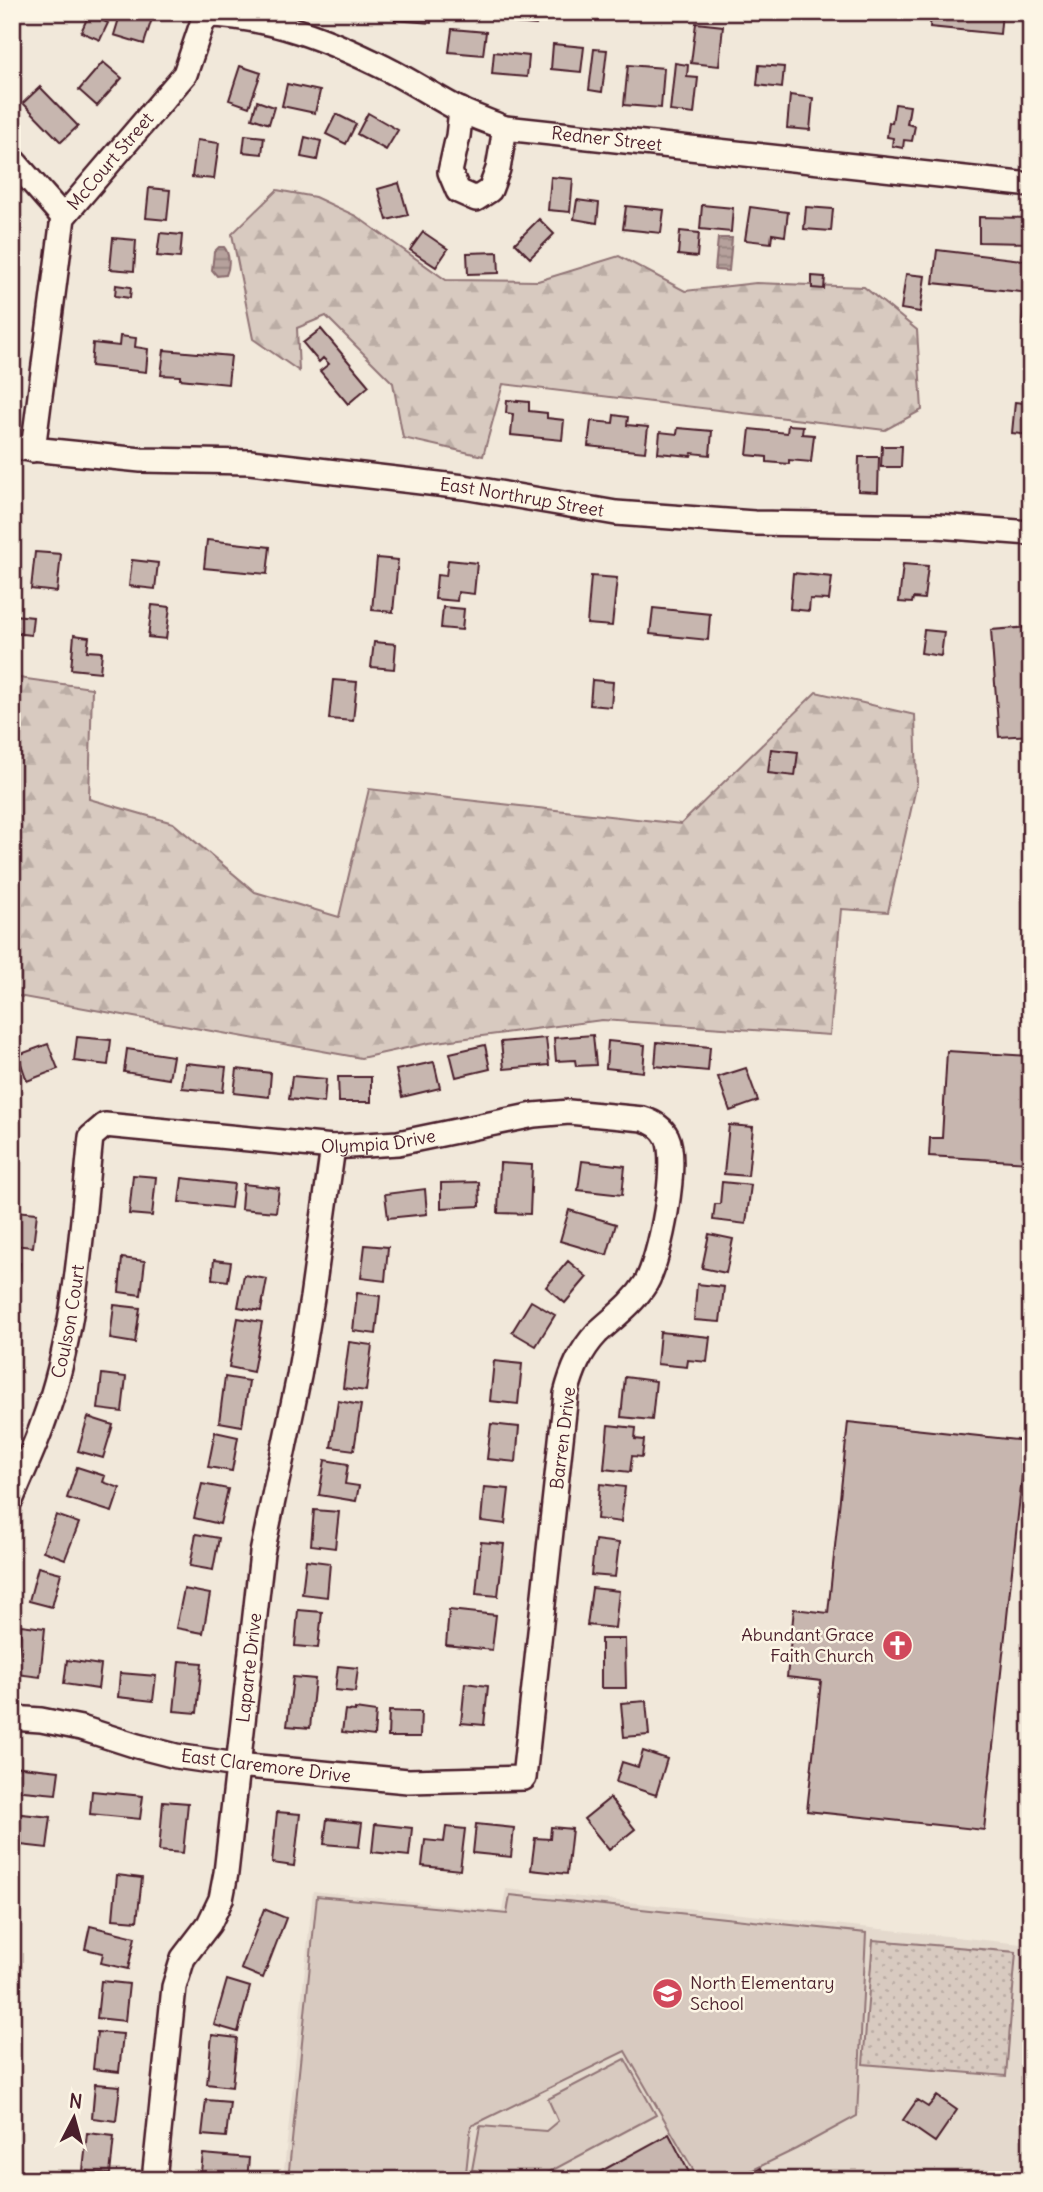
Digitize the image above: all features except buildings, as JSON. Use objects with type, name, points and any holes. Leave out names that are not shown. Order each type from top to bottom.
[{"type":"street","name":"Redner Street","points":[[206,13],[282,25],[330,42],[386,68],[461,110],[505,128],[1031,185]]},
{"type":"street","name":"McCourt Street","points":[[23,448],[63,217],[184,74],[206,13]]},
{"type":"street","points":[[461,110],[450,172],[458,191],[476,199],[490,190],[498,169],[505,128]]},
{"type":"street","points":[[12,159],[63,217]]},
{"type":"street","name":"East Northrup Street","points":[[23,448],[141,460],[250,462],[464,487],[616,513],[754,523],[937,526],[1031,533]]},
{"type":"street","name":"Olympia Drive","points":[[91,1136],[105,1125],[333,1147],[398,1143],[534,1115],[569,1112],[643,1118],[663,1130]]},
{"type":"street","name":"Barren Drive","points":[[524,1778],[566,1394],[571,1372],[583,1352],[596,1335],[635,1299],[647,1282],[656,1260],[663,1236],[672,1152],[663,1130]]},
{"type":"street","name":"Coulson Court","points":[[12,1498],[44,1422],[68,1326],[76,1284],[91,1136]]},
{"type":"street","name":"Laparte Drive","points":[[154,2180],[174,1987],[183,1958],[209,1923],[221,1899],[226,1873],[262,1553],[299,1376],[333,1147]]},
{"type":"street","name":"East Claremore Drive","points":[[12,1718],[41,1720],[81,1728],[163,1752],[237,1765],[408,1781],[524,1778]]},
{"type":"shaded area","points":[[718,238],[732,238],[729,271],[715,270]]},
{"type":"shaded area","points":[[219,247],[226,250],[229,264],[226,275],[217,276],[212,270],[214,252]]},
{"type":"shaded area","name":"North Elementary School","points":[[506,1889],[1031,1945],[1031,2040],[1027,2041],[1018,2123],[1031,2125],[1031,2180],[283,2180],[313,1891],[502,1911]]},
{"type":"green space","points":[[277,190],[315,197],[356,216],[446,280],[538,281],[619,256],[685,291],[756,283],[864,287],[917,330],[922,410],[885,430],[503,384],[483,456],[403,438],[393,383],[326,316],[297,328],[299,371],[253,339],[232,234]]},
{"type":"green space","points":[[12,677],[92,688],[89,799],[173,823],[255,892],[339,917],[369,789],[681,824],[816,692],[915,715],[917,783],[888,912],[841,909],[830,1035],[602,1020],[429,1043],[361,1058],[12,995]]},
{"type":"green space","name":"North Elementary School","points":[[510,1895],[866,1933],[857,2116],[732,2180],[699,2180],[625,2051],[471,2126],[466,2173],[470,2180],[288,2180],[317,1896],[507,1914]]},
{"type":"green space","points":[[873,1940],[1016,1952],[1006,2076],[863,2064]]},
{"type":"green space","points":[[625,2059],[656,2115],[538,2178],[472,2170],[480,2126],[546,2131],[558,2121],[548,2099]]},
{"type":"place","name":"Abundant Grace Faith Church","points":[[897,1645]]},
{"type":"place","name":"North Elementary School","points":[[667,1993]]}]
